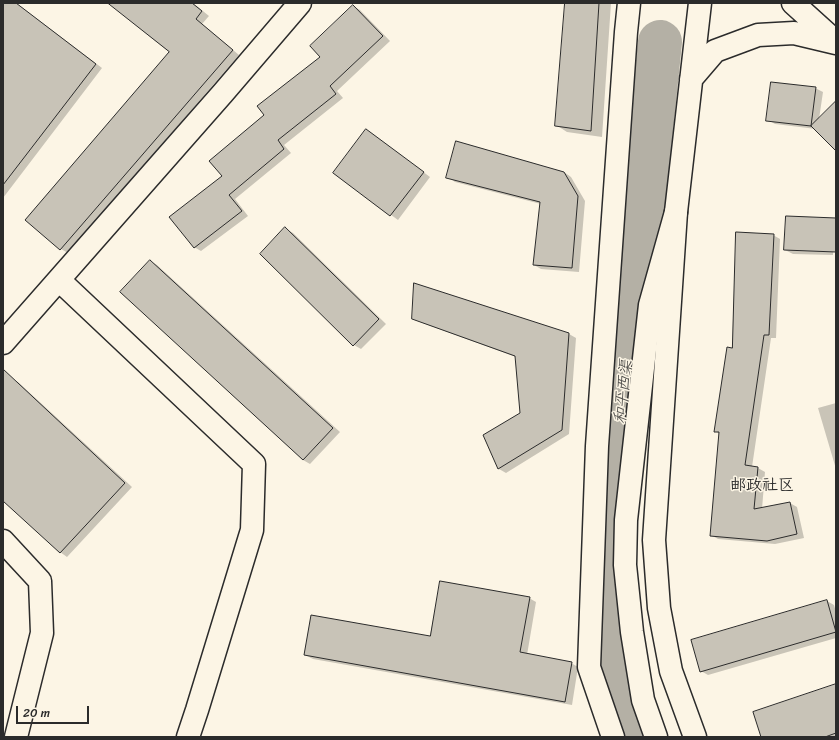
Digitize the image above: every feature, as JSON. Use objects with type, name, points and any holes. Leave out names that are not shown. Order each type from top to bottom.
[{"type":"main road","points":[[3,343],[224,94],[300,3]]},
{"type":"main road","points":[[613,737],[589,667],[598,446],[629,3]]},
{"type":"main road","points":[[695,737],[671,671],[659,608],[654,540],[676,212],[700,3]]},
{"type":"main road","points":[[793,3],[836,43]]},
{"type":"main road","points":[[691,79],[715,51],[758,35],[794,32],[836,43]]},
{"type":"main road","points":[[656,737],[643,700],[630,612],[625,565],[626,520],[650,305],[676,212]]},
{"type":"main road","points":[[59,280],[254,464],[252,530],[188,737]]},
{"type":"main road","points":[[3,541],[40,582],[42,633],[16,737]]},
{"type":"building","points":[[3,3],[16,3],[96,64],[3,185]]},
{"type":"building","points":[[108,3],[192,3],[202,11],[196,19],[233,50],[60,250],[25,220],[169,52]]},
{"type":"building","points":[[565,3],[599,3],[591,131],[555,126]]},
{"type":"building","points":[[353,5],[383,36],[330,86],[336,94],[278,140],[284,149],[229,195],[242,211],[194,248],[169,217],[222,176],[209,161],[264,115],[257,106],[320,57],[310,46]]},
{"type":"building","points":[[771,82],[816,87],[811,126],[766,121]]},
{"type":"building","points":[[836,101],[836,151],[811,126]]},
{"type":"building","points":[[366,129],[424,172],[390,216],[333,173]]},
{"type":"building","points":[[456,141],[564,172],[578,196],[572,268],[533,265],[540,202],[446,178]]},
{"type":"building","points":[[786,216],[836,218],[836,252],[784,250]]},
{"type":"building","points":[[285,227],[379,319],[353,346],[260,254]]},
{"type":"building","points":[[736,232],[774,234],[769,335],[764,335],[745,465],[758,467],[754,509],[790,502],[797,534],[767,541],[710,536],[719,432],[714,432],[727,347],[732,348]]},
{"type":"building","points":[[150,260],[333,428],[303,460],[120,292]]},
{"type":"building","points":[[414,283],[569,333],[562,430],[498,469],[483,435],[520,413],[515,356],[412,319]]},
{"type":"building","points":[[3,369],[125,483],[60,553],[3,501]]},
{"type":"building","points":[[440,581],[530,597],[520,652],[572,662],[565,702],[304,655],[311,615],[430,636]]},
{"type":"building","points":[[827,600],[836,632],[700,672],[691,640]]},
{"type":"building","points":[[836,684],[836,733],[825,737],[761,737],[753,712]]},
{"type":"waterway","name":"和平西渠","points":[[643,737],[613,660],[606,575],[660,42]]},
{"type":"district","name":"邮政社区","points":[[762,486]]}]
